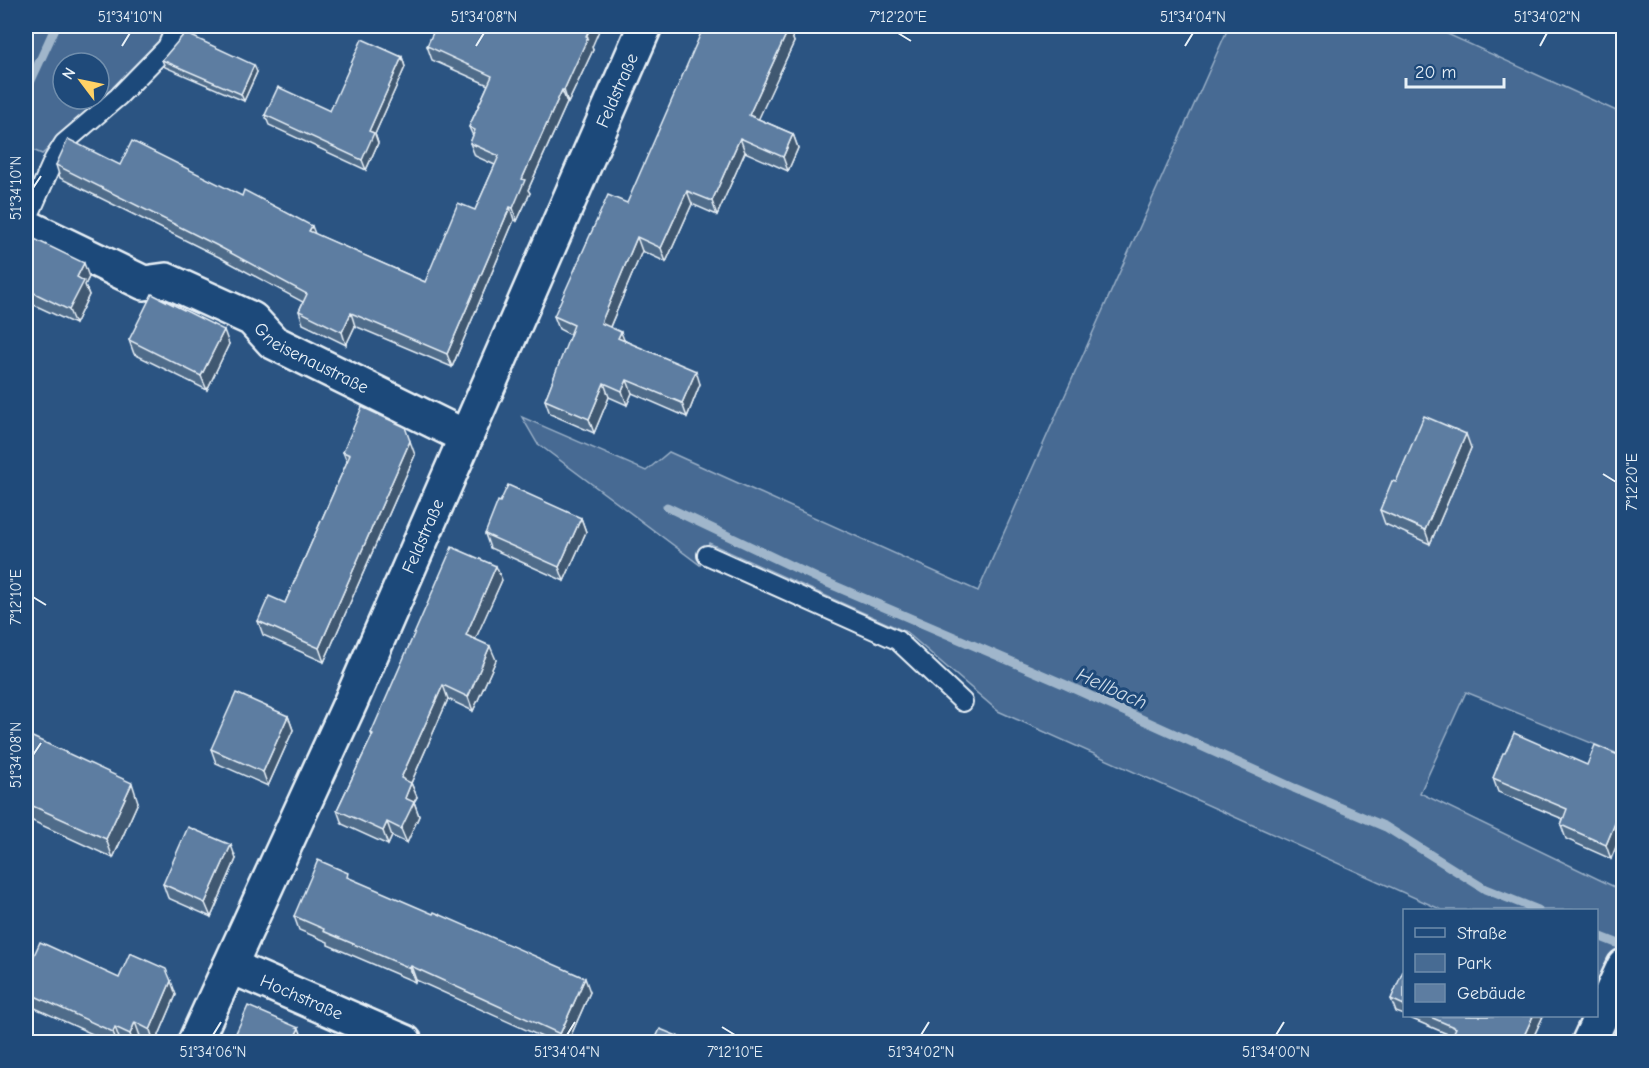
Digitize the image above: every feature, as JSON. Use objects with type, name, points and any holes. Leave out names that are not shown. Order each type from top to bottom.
[{"type":"street","name":"Feldstraße","points":[[195,1042],[351,701],[645,26]]},
{"type":"street","name":"Gneisenaustraße","points":[[26,224],[144,283],[166,280],[252,319],[273,342],[466,437]]},
{"type":"street","name":"Hochstraße","points":[[230,966],[405,1042]]},
{"type":"street","points":[[1589,1042],[1621,972]]},
{"type":"lane","points":[[26,224],[54,159],[64,143],[118,97],[167,47],[176,26]]},
{"type":"lane","points":[[707,555],[897,640],[963,702]]},
{"type":"green space","points":[[26,26],[170,26],[163,42],[111,94],[111,51],[51,51],[51,111],[91,111],[42,154],[26,147]]},
{"type":"green space","points":[[1229,26],[1430,26],[1623,114],[1623,756],[1466,692],[1420,793],[1623,891],[1623,944],[1604,988],[1598,985],[1598,909],[1440,909],[998,711],[906,632],[709,543],[700,565],[537,443],[522,417],[646,471],[669,452],[978,591]]},
{"type":"building","points":[[436,26],[591,26],[447,354],[351,313],[342,332],[299,311],[307,294],[216,245],[56,165],[68,139],[120,165],[132,141],[242,196],[244,190],[312,226],[309,231],[425,282],[458,203],[475,210],[499,156],[470,143],[475,130],[469,127],[492,76],[427,46]]},
{"type":"building","points":[[704,26],[782,26],[789,28],[749,115],[793,134],[783,157],[740,138],[712,201],[687,191],[661,248],[637,237],[601,323],[621,332],[618,338],[696,371],[682,403],[627,380],[622,391],[604,383],[589,419],[545,400],[574,325],[554,316],[608,195],[627,203]]},
{"type":"building","points":[[185,33],[254,65],[241,94],[162,60]]},
{"type":"building","points":[[362,39],[402,57],[369,131],[374,133],[362,160],[265,115],[278,87],[330,111]]},
{"type":"building","points":[[26,235],[84,263],[77,277],[84,281],[69,310],[26,289]]},
{"type":"building","points":[[152,294],[224,330],[201,376],[129,340]]},
{"type":"building","points":[[362,407],[405,427],[410,441],[319,648],[258,621],[269,596],[285,603],[350,455],[343,452]]},
{"type":"building","points":[[1424,416],[1466,434],[1425,530],[1380,510],[1392,481],[1396,482]]},
{"type":"building","points":[[508,485],[581,518],[559,567],[485,534],[498,501],[500,502]]},
{"type":"building","points":[[452,547],[496,566],[466,635],[490,646],[468,697],[443,685],[401,778],[411,783],[405,798],[414,802],[401,829],[387,822],[383,831],[337,810],[373,734],[371,733]]},
{"type":"building","points":[[236,693],[288,716],[263,772],[211,749]]},
{"type":"building","points":[[1514,733],[1587,765],[1595,745],[1623,757],[1623,804],[1606,845],[1561,825],[1567,809],[1493,778]]},
{"type":"building","points":[[26,734],[132,783],[106,839],[26,803]]},
{"type":"building","points":[[188,827],[231,845],[205,903],[163,884]]},
{"type":"building","points":[[318,860],[348,873],[347,877],[585,978],[560,1034],[411,966],[410,968],[323,931],[324,929],[294,916]]},
{"type":"building","points":[[40,942],[119,978],[130,953],[166,969],[171,981],[150,1030],[135,1022],[130,1034],[115,1027],[113,1032],[26,992],[26,973]]},
{"type":"building","points":[[1403,971],[1403,1005],[1391,999]]},
{"type":"building","points":[[248,1006],[299,1028],[292,1042],[232,1042]]},
{"type":"building","points":[[1430,1017],[1533,1017],[1522,1040],[1515,1037],[1512,1042],[1449,1042],[1456,1028]]},
{"type":"building","points":[[660,1029],[692,1042],[654,1042]]},
{"type":"waterway","name":"Hellbach","points":[[26,91],[56,26]]},
{"type":"waterway","name":"Hellbach","points":[[667,507],[821,580],[1066,685],[1386,827],[1485,889],[1535,909]]},
{"type":"waterway","name":"Hellbach","points":[[1598,936],[1624,946]]}]
